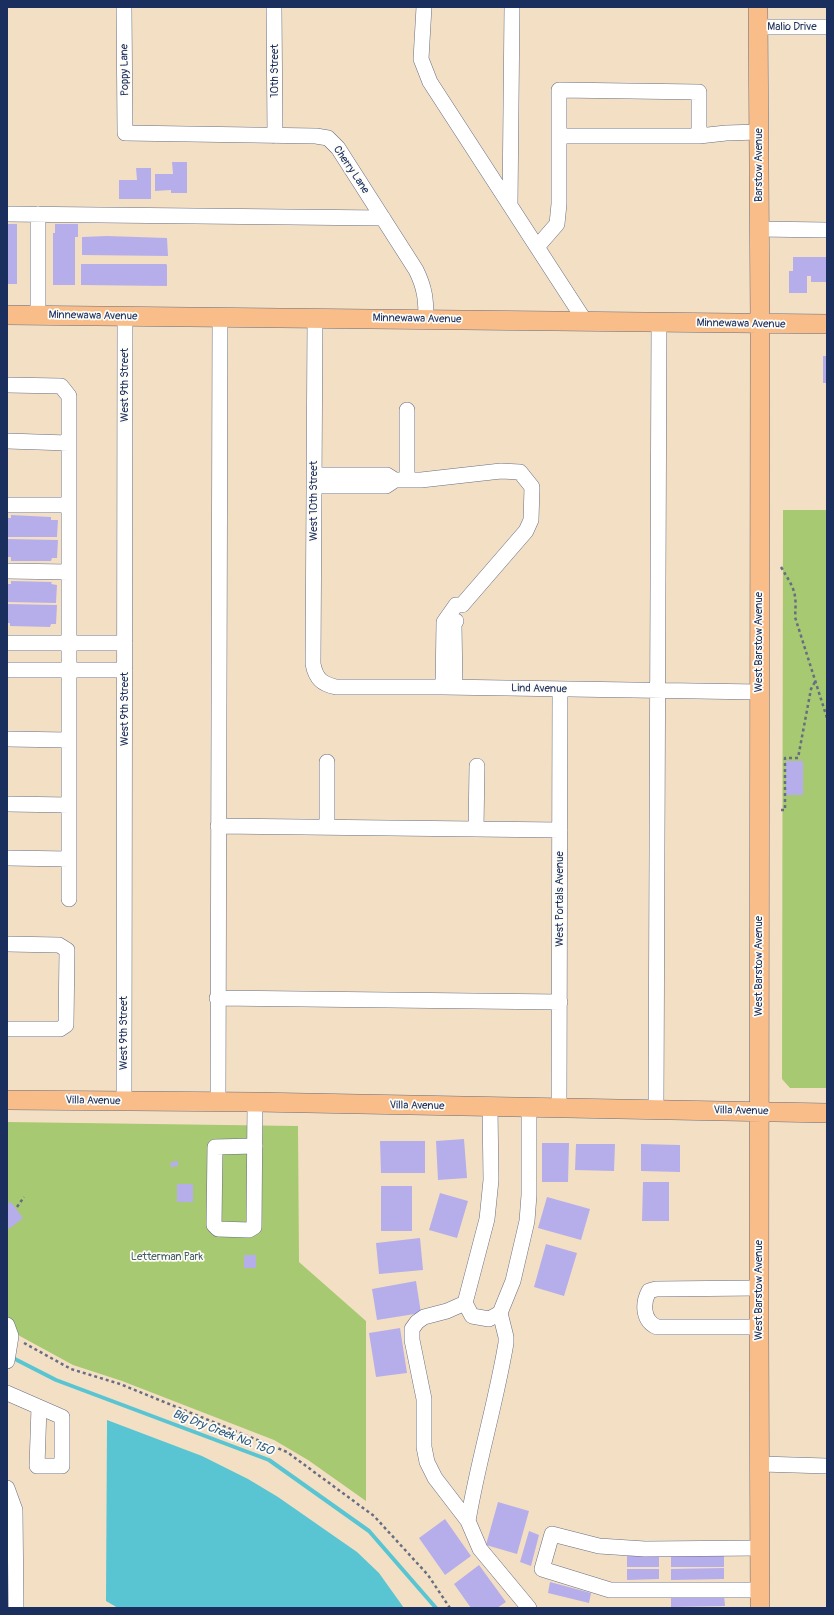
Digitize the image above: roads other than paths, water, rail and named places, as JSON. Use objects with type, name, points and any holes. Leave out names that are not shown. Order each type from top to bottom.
[{"type":"main road","name":"Barstow Avenue","points":[[758,7],[758,229],[760,324]]},
{"type":"main road","name":"Minnewawa Avenue","points":[[7,315],[827,324]]},
{"type":"main road","name":"West Barstow Avenue","points":[[760,324],[760,1599]]},
{"type":"main road","name":"Villa Avenue","points":[[7,1100],[256,1102],[827,1113]]},
{"type":"street","name":"Poppy Lane","points":[[124,7],[126,133]]},
{"type":"street","name":"10th Street","points":[[274,7],[275,136]]},
{"type":"street","points":[[424,7],[421,59],[430,82],[585,321]]},
{"type":"street","points":[[510,205],[512,7]]},
{"type":"street","name":"Malio Drive","points":[[758,27],[827,27]]},
{"type":"street","points":[[537,247],[557,224],[559,204],[559,90],[699,92],[699,136]]},
{"type":"street","points":[[559,136],[699,136],[759,132]]},
{"type":"street","name":"Cherry Lane","points":[[126,133],[316,136],[328,138],[338,148],[416,270],[426,294],[426,319]]},
{"type":"street","points":[[7,214],[382,218]]},
{"type":"street","points":[[38,214],[38,315]]},
{"type":"street","points":[[758,229],[827,230]]},
{"type":"street","name":"West 9th Street","points":[[124,1102],[126,643],[125,316]]},
{"type":"street","points":[[218,1102],[217,998],[220,317]]},
{"type":"street","name":"West 10th Street","points":[[315,318],[313,664],[315,674],[320,681]]},
{"type":"street","points":[[656,1110],[659,322]]},
{"type":"street","points":[[7,385],[60,386],[68,396],[69,899]]},
{"type":"street","points":[[401,480],[407,410]]},
{"type":"street","points":[[7,441],[68,443]]},
{"type":"street","points":[[314,480],[388,475],[401,480],[421,480],[501,471],[520,472],[532,487],[531,520],[526,532],[462,604],[463,612],[454,624],[449,687]]},
{"type":"street","points":[[7,505],[68,505]]},
{"type":"street","points":[[7,571],[68,572]]},
{"type":"street","points":[[7,643],[126,643]]},
{"type":"street","points":[[7,670],[125,670]]},
{"type":"street","name":"Lind Avenue","points":[[320,681],[327,685],[336,687],[449,687],[759,692]]},
{"type":"street","name":"West Portals Avenue","points":[[559,1109],[560,689]]},
{"type":"street","points":[[7,739],[68,740]]},
{"type":"street","points":[[327,762],[327,827]]},
{"type":"street","points":[[476,829],[477,766]]},
{"type":"street","points":[[7,804],[68,805]]},
{"type":"street","points":[[218,826],[560,830]]},
{"type":"street","points":[[7,858],[69,858]]},
{"type":"street","points":[[7,944],[59,945],[68,950],[66,1024],[60,1029],[7,1029]]},
{"type":"street","points":[[217,998],[560,1002]]},
{"type":"street","points":[[255,1146],[215,1147],[214,1225],[218,1229],[249,1230],[254,1227],[256,1102]]},
{"type":"street","points":[[490,1107],[491,1180],[487,1219],[465,1303],[472,1316],[489,1319],[500,1313]]},
{"type":"street","points":[[468,1521],[472,1492],[499,1386],[506,1343],[500,1313],[513,1282],[527,1221],[529,1195],[529,1108]]},
{"type":"street","points":[[759,1288],[656,1289],[649,1291],[646,1297],[646,1318],[651,1324],[657,1326],[759,1327]]},
{"type":"street","points":[[465,1303],[447,1311],[424,1317],[417,1322],[412,1329],[412,1340],[424,1399],[424,1447],[427,1462],[435,1478],[468,1521],[480,1549],[529,1608]]},
{"type":"street","points":[[7,1361],[9,1335]]},
{"type":"street","points":[[7,1393],[62,1417],[62,1466],[37,1466],[39,1407]]},
{"type":"street","points":[[760,1464],[827,1466]]},
{"type":"street","points":[[7,1488],[15,1510],[16,1608]]},
{"type":"street","points":[[760,1548],[638,1549],[599,1546],[552,1534],[542,1569],[610,1590],[760,1599]]},
{"type":"water","points":[[107,1420],[202,1456],[248,1479],[278,1497],[357,1552],[379,1573],[404,1608],[118,1608],[106,1601]]},
{"type":"waterway","name":"Big Dry Creek No. 150","points":[[11,1357],[56,1380],[269,1460],[369,1531],[436,1608]]},
{"type":"park label","name":"Letterman Park","points":[[167,1257]]}]
